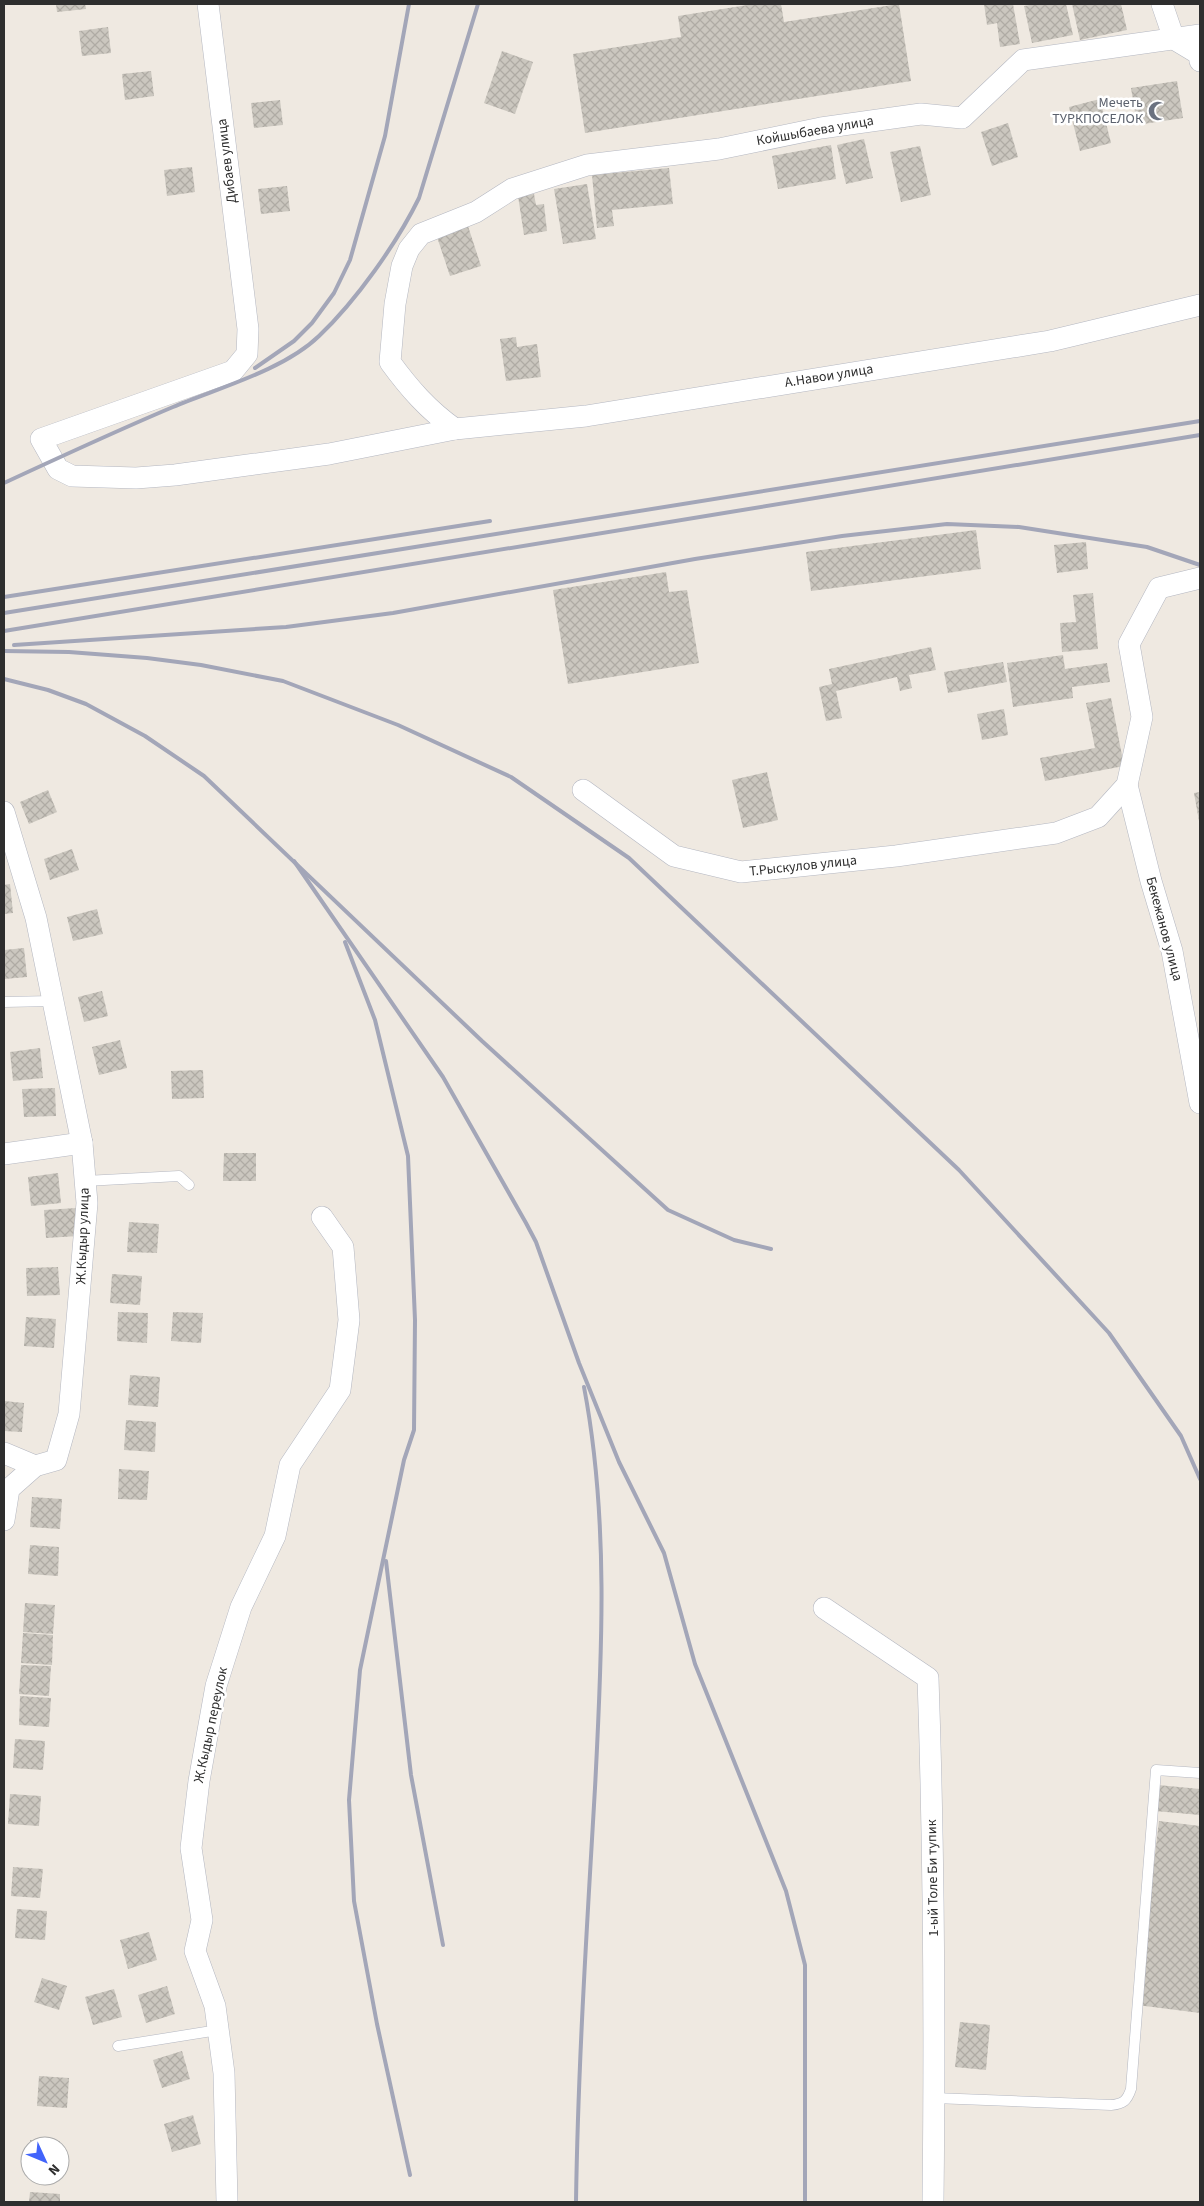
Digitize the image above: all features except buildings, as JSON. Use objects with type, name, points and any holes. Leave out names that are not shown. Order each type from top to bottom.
[{"type":"street","name":"Дибаев улица","points":[[208,4],[246,319],[247,354],[233,371],[42,439],[58,469],[72,476],[95,478],[175,475],[329,454],[455,430]]},
{"type":"street","points":[[1162,4],[1174,39],[1199,54],[1200,61]]},
{"type":"street","name":"Койшыбаева улица","points":[[455,430],[438,417],[414,393],[390,362],[395,304],[402,266],[409,249],[421,234],[476,212],[512,189],[587,165],[719,149],[821,128],[921,114],[962,118],[1023,60],[1200,36]]},
{"type":"street","name":"А.Навои улица","points":[[455,430],[586,416],[1050,340],[1200,305]]},
{"type":"street","name":"Бекежанов улица","points":[[1200,578],[1159,588],[1129,644],[1142,717],[1127,785],[1151,881],[1172,951],[1200,1103]]},
{"type":"street","name":"Бекежанов улица","points":[[896,856],[1056,833],[1098,817],[1127,785]]},
{"type":"street","name":"Т.Рыскулов улица","points":[[583,790],[674,856],[741,872],[896,856]]},
{"type":"street","name":"Ж.Кыдыр улица","points":[[4,812],[36,918],[82,1143],[87,1203],[69,1414],[56,1460],[35,1466],[9,1489],[4,1520]]},
{"type":"street","points":[[4,1154],[82,1143]]},
{"type":"street","name":"Ж.Кыдыр переулок","points":[[227,2202],[224,2073],[215,2006],[195,1951],[202,1920],[191,1848],[199,1781],[216,1686],[241,1607],[275,1536],[290,1465],[340,1390],[349,1320],[343,1247],[322,1217]]},
{"type":"street","points":[[4,1453],[35,1466]]},
{"type":"street","name":"1-ый Толе Би тупик","points":[[824,1608],[928,1678],[932,1787],[933,2202]]},
{"type":"lane","points":[[4,1002],[52,1001]]},
{"type":"lane","points":[[85,1181],[178,1176],[189,1185]]},
{"type":"lane","points":[[934,2098],[1111,2105],[1121,2104],[1128,2098],[1131,2089],[1156,1770],[1200,1773]]},
{"type":"lane","points":[[118,2046],[218,2030]]},
{"type":"railway","points":[[255,368],[294,341],[312,323],[334,293],[350,260],[385,136],[409,4]]},
{"type":"railway","points":[[4,483],[152,416],[250,377],[288,359],[305,348],[333,322],[375,271],[419,198],[478,4]]},
{"type":"railway","points":[[4,613],[1200,421]]},
{"type":"railway","points":[[4,631],[1200,435]]},
{"type":"railway","points":[[4,597],[490,521]]},
{"type":"railway","points":[[14,645],[286,627],[393,613],[695,559],[842,536],[947,524],[1019,527],[1147,547],[1200,565]]},
{"type":"railway","points":[[4,651],[69,652],[147,658],[201,665],[283,681],[398,725],[511,777],[629,858],[959,1170],[1109,1333],[1181,1436],[1200,1479]]},
{"type":"railway","points":[[4,679],[48,690],[86,704],[145,736],[204,776],[482,1041],[668,1210],[734,1240],[771,1249]]},
{"type":"railway","points":[[294,861],[443,1077],[526,1223],[536,1242],[579,1363],[619,1462],[664,1553],[695,1664],[786,1891],[805,1965],[805,2202]]},
{"type":"railway","points":[[345,942],[375,1020],[408,1156],[415,1320],[414,1430],[404,1460],[360,1670],[349,1800],[354,1901],[377,2024],[410,2175]]},
{"type":"railway","points":[[576,2202],[581,2047],[598,1738],[602,1587],[597,1486],[592,1436],[584,1387]]},
{"type":"railway","points":[[386,1561],[411,1775],[443,1945]]},
{"type":"place","name":"Мечеть ТУРКПОСЕЛОК","points":[[1158,111]]}]
